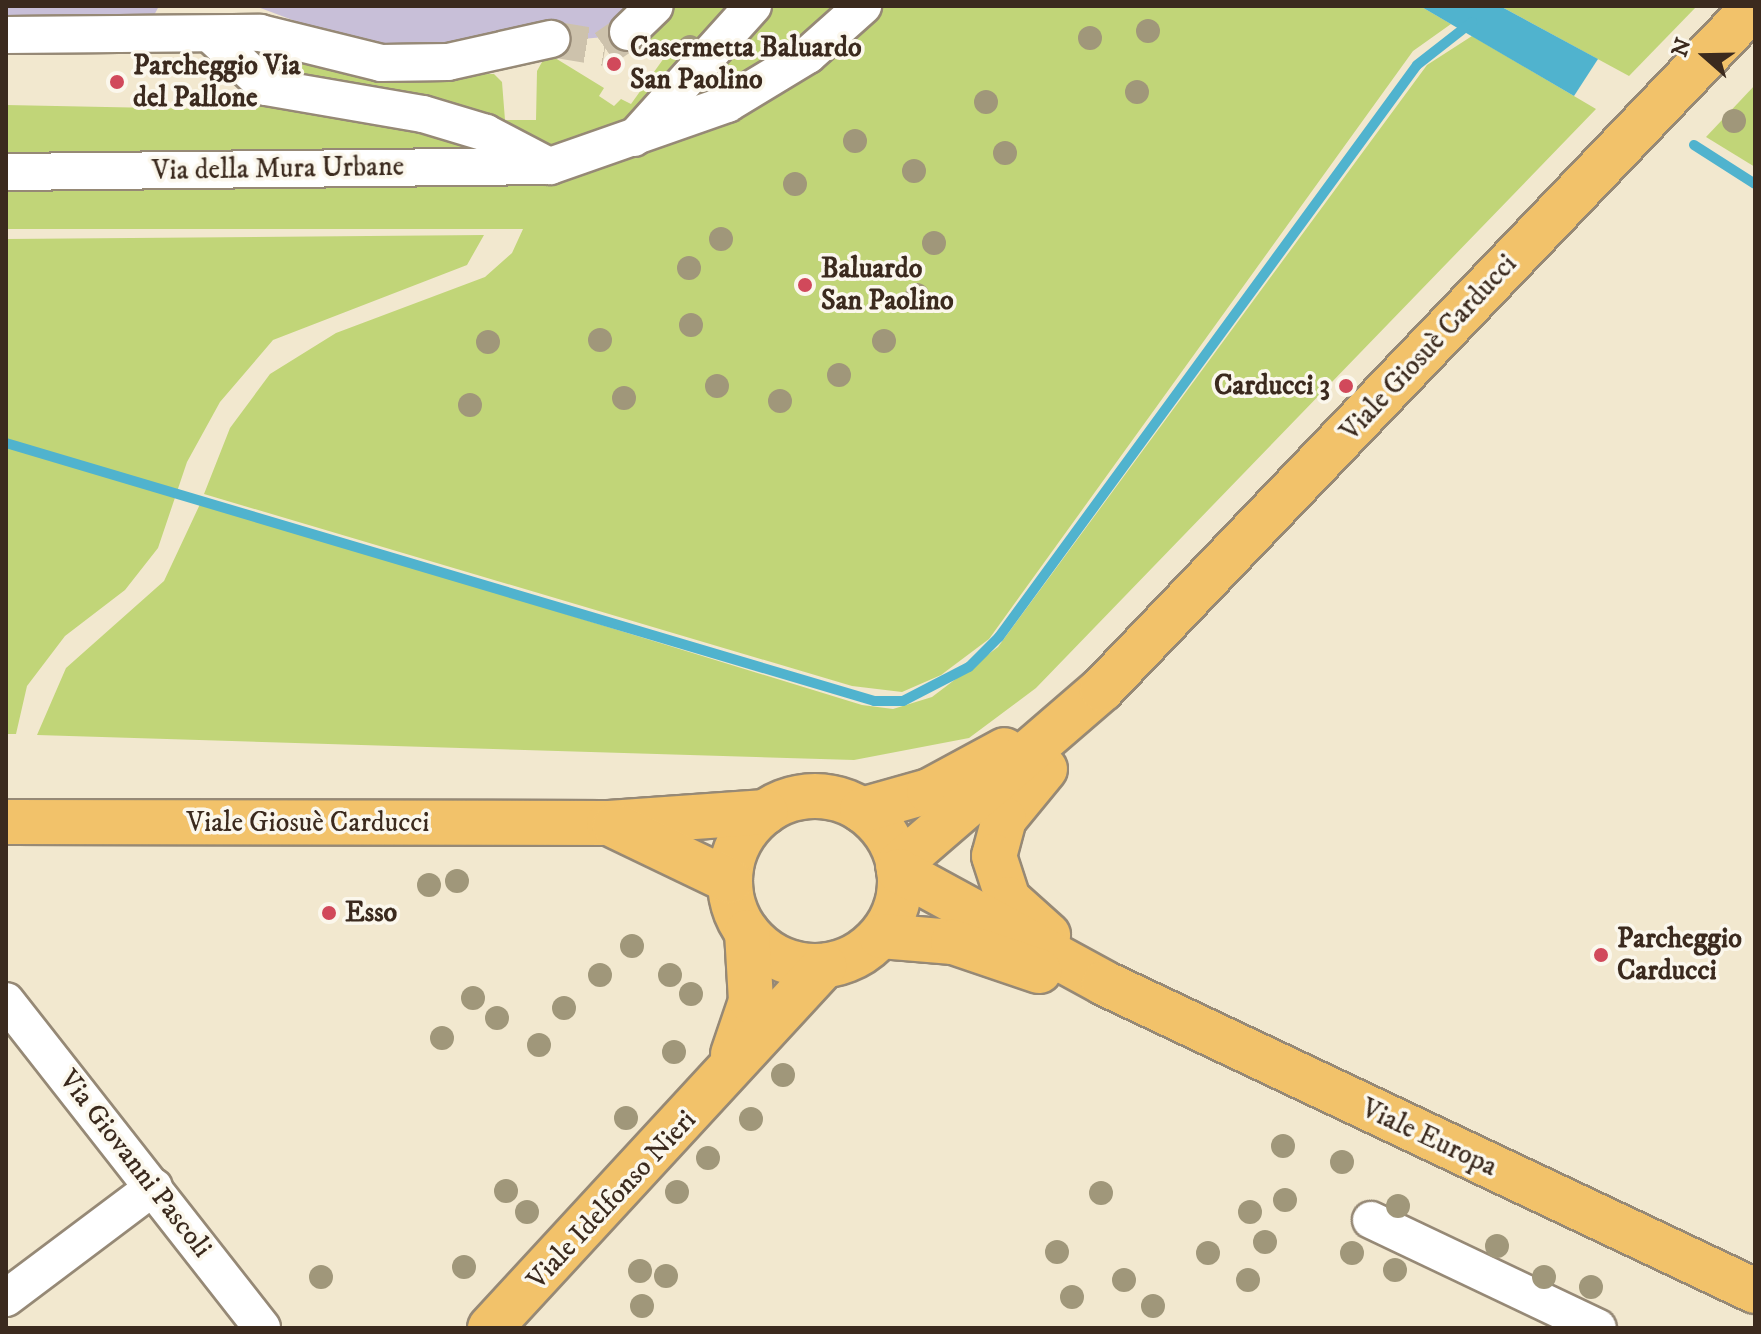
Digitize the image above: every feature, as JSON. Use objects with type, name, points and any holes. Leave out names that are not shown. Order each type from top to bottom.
[{"type":"main road","name":"Viale Giosuè Carducci","points":[[899,868],[1102,689],[1755,6]]},
{"type":"main road","name":"Viale Giosuè Carducci","points":[[862,810],[956,778],[1102,689]]},
{"type":"main road","name":"Viale Giosuè Carducci","points":[[1102,689],[1004,819],[994,856],[1008,899],[1104,983]]},
{"type":"main road","points":[[814,797],[862,810],[885,833],[899,868],[895,911],[881,936],[824,966],[784,960],[747,932],[730,881],[740,842],[766,812],[814,797]]},
{"type":"main road","name":"Viale Giosuè Carducci","points":[[6,822],[609,823],[766,812]]},
{"type":"main road","name":"Viale Giosuè Carducci","points":[[609,823],[730,881]]},
{"type":"main road","name":"Viale Europa","points":[[899,868],[1104,983],[1742,1285]]},
{"type":"main road","name":"Viale Idelfonso Nieri","points":[[728,1068],[751,1001],[747,932]]},
{"type":"main road","name":"Viale Europa","points":[[881,936],[953,942],[1057,976],[1104,983]]},
{"type":"main road","name":"Viale Idelfonso Nieri","points":[[490,1328],[702,1105],[728,1068],[824,966]]},
{"type":"street","points":[[628,32],[655,6]]},
{"type":"street","points":[[630,142],[753,6]]},
{"type":"street","name":"Via della Mura Urbane","points":[[6,172],[550,166],[630,142],[727,104],[808,55],[863,6]]},
{"type":"street","points":[[6,35],[260,33],[381,63],[448,62],[551,39]]},
{"type":"street","name":"Via della Mura Urbane","points":[[210,34],[266,87],[423,114],[486,133],[550,166]]},
{"type":"street","name":"Via Giovanni Pascoli","points":[[6,1001],[262,1328]]},
{"type":"street","points":[[6,1298],[154,1187]]},
{"type":"street","points":[[1371,1220],[1598,1328]]},
{"type":"shaded area","points":[[6,6],[159,6],[152,19],[6,21]]},
{"type":"shaded area","points":[[255,6],[645,6],[616,36],[389,56]]},
{"type":"green space","points":[[672,6],[1420,6],[1451,24],[1413,51],[989,639],[941,675],[902,692],[852,686],[204,494],[230,428],[270,374],[336,333],[485,277],[512,253],[523,229],[6,229],[6,105],[256,110],[265,65],[229,46],[394,75],[494,74],[502,82],[505,120],[536,120],[537,71],[547,53],[604,88],[599,96],[614,106],[621,99],[631,104],[664,58],[637,41]]},
{"type":"green space","points":[[1500,6],[1697,6],[1629,76]]},
{"type":"green space","points":[[1472,36],[1596,109],[1036,688],[969,738],[854,760],[37,735],[66,668],[164,581],[201,502],[862,705],[893,709],[932,697],[998,647],[1427,65]]},
{"type":"green space","points":[[1755,85],[1755,167],[1706,137]]},
{"type":"green space","points":[[484,235],[467,265],[273,340],[220,402],[187,462],[158,548],[125,590],[65,636],[27,686],[16,734],[6,734],[6,239]]},
{"type":"water","points":[[1420,6],[1500,6],[1598,59],[1574,96]]},
{"type":"waterway","points":[[6,443],[874,701],[903,701],[969,667],[999,637],[1417,65],[1472,22]]},
{"type":"waterway","points":[[1694,145],[1755,184]]},
{"type":"tunnel","points":[[551,39],[605,48],[628,32]]},
{"type":"place","name":"Casermetta Baluardo San Paolino","points":[[614,64]]},
{"type":"place","name":"Parcheggio Via del Pallone","points":[[117,82]]},
{"type":"place","name":"Baluardo San Paolino","points":[[805,285]]},
{"type":"place","name":"Carducci 3","points":[[1346,386]]},
{"type":"place","name":"Esso","points":[[329,913]]},
{"type":"place","name":"Parcheggio Carducci","points":[[1601,955]]}]
